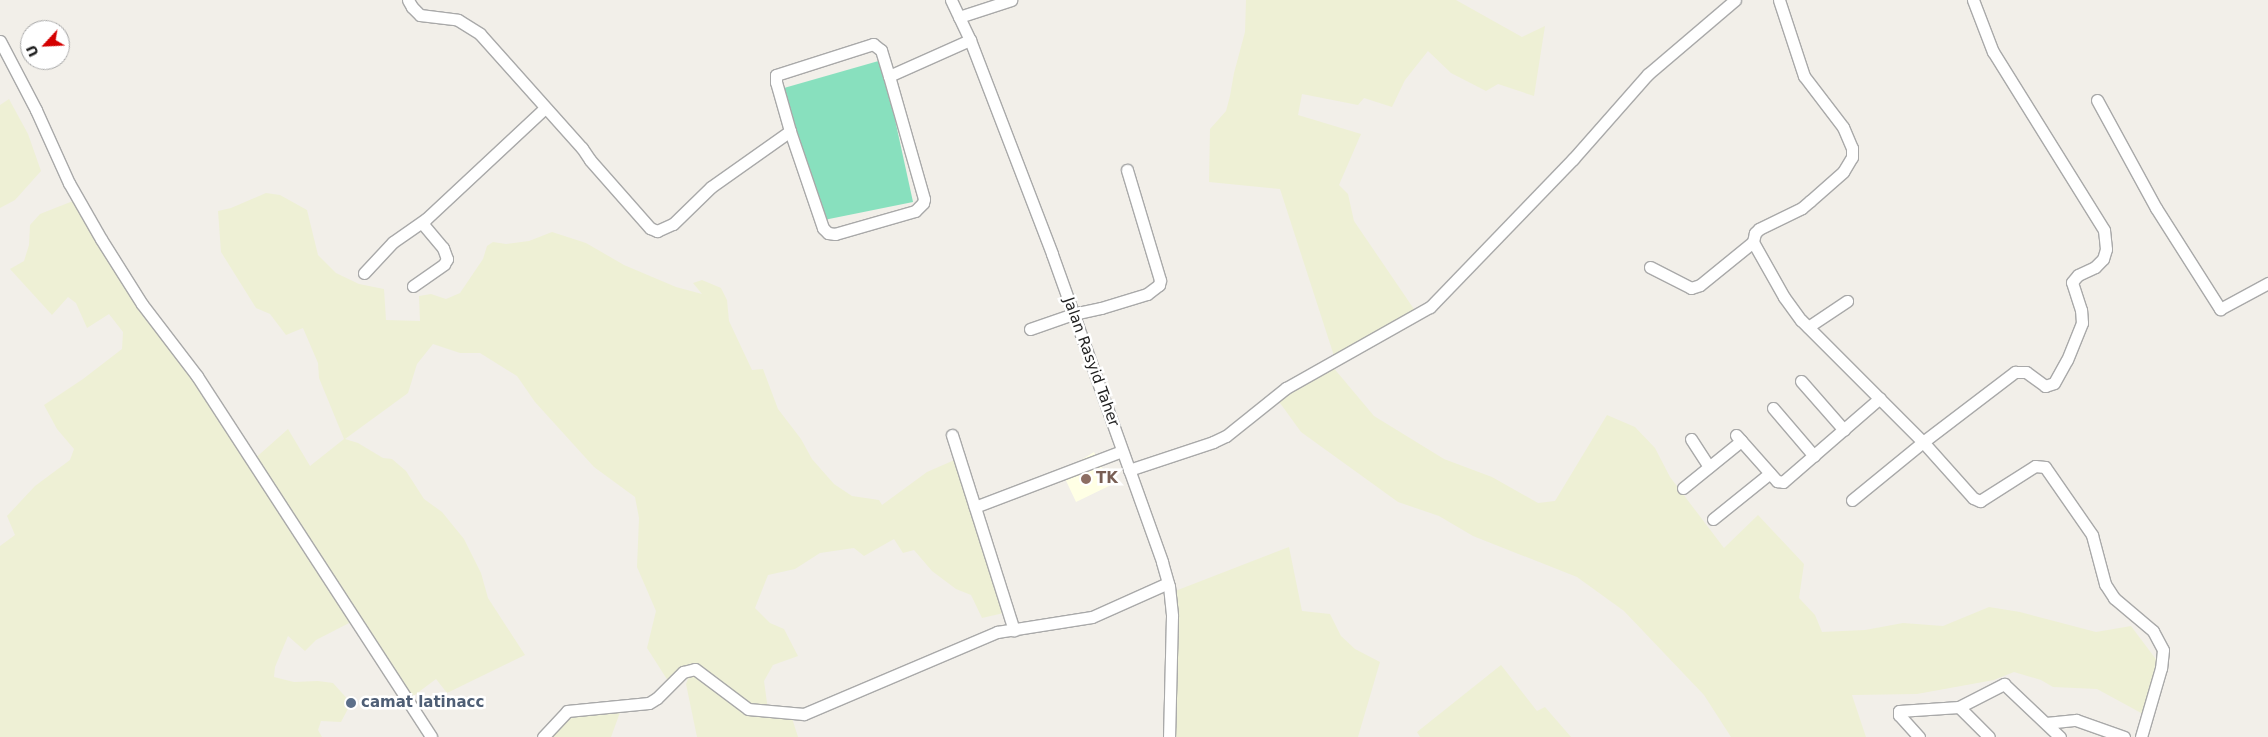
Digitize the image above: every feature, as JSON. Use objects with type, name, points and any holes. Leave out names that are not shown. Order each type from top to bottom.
[{"type":"street","points":[[408,0],[412,7],[420,14],[458,20],[474,28],[582,148],[644,223],[657,231],[673,224],[712,187],[790,131]]},
{"type":"street","name":"Jalan Rasyid Taher","points":[[951,0],[970,40],[1073,314],[1168,584],[1172,616],[1169,737]]},
{"type":"street","points":[[959,17],[1011,0]]},
{"type":"street","points":[[1129,470],[1226,436],[1286,388],[1430,307],[1573,160],[1648,74],[1735,0]]},
{"type":"street","points":[[1650,267],[1691,288],[1700,284],[1753,242],[1755,233],[1759,230],[1802,208],[1843,172],[1852,157],[1852,148],[1843,127],[1804,76],[1779,0]]},
{"type":"street","points":[[1852,500],[1923,442],[2015,372],[2026,372],[2045,386],[2054,383],[2067,360],[2082,323],[2081,310],[2072,282],[2078,275],[2095,266],[2103,259],[2106,249],[2104,230],[1993,52],[1973,0]]},
{"type":"street","points":[[889,76],[970,40]]},
{"type":"street","points":[[0,41],[36,110],[68,184],[101,239],[142,304],[198,376],[431,737]]},
{"type":"street","points":[[873,44],[881,50],[889,76],[924,199],[917,210],[835,234],[828,233],[824,230],[790,131],[776,80],[778,74],[873,44]]},
{"type":"street","points":[[2097,100],[2156,208],[2220,309],[2268,283]]},
{"type":"street","points":[[364,273],[393,242],[422,223],[545,108]]},
{"type":"street","points":[[1030,329],[1073,314],[1101,308],[1147,294],[1159,285],[1160,280],[1127,170]]},
{"type":"street","points":[[412,286],[444,264],[447,259],[446,251],[422,223]]},
{"type":"street","points":[[1753,242],[1784,297],[1808,328],[1880,398],[1977,500],[1982,501],[2038,465],[2045,467],[2051,474],[2092,535],[2105,584],[2114,598],[2153,632],[2163,650],[2161,668],[2141,737]]},
{"type":"street","points":[[1808,328],[1846,301]]},
{"type":"street","points":[[1800,381],[1844,430]]},
{"type":"street","points":[[1683,488],[1709,467],[1739,438],[1777,481],[1783,482],[1880,398]]},
{"type":"street","points":[[1773,408],[1814,456]]},
{"type":"street","points":[[952,435],[1014,630]]},
{"type":"street","points":[[1691,439],[1709,467]]},
{"type":"street","points":[[975,506],[1122,451]]},
{"type":"street","points":[[1713,519],[1770,473]]},
{"type":"street","points":[[543,737],[567,711],[649,703],[657,698],[682,672],[695,669],[748,710],[804,714],[997,632],[1092,617],[1168,584]]},
{"type":"street","points":[[1919,737],[1899,716],[1900,711],[1959,707],[2004,684],[2059,737]]},
{"type":"street","points":[[1959,707],[1988,737]]},
{"type":"street","points":[[2046,723],[2076,720],[2124,737]]},
{"type":"shaded area","points":[[1246,0],[1456,0],[1522,37],[1545,26],[1534,96],[1498,84],[1486,91],[1451,73],[1428,51],[1405,80],[1392,107],[1364,98],[1358,105],[1302,94],[1298,115],[1361,134],[1339,185],[1348,194],[1354,221],[1418,315],[1335,359],[1280,189],[1209,182],[1210,129],[1226,111],[1245,32]]},
{"type":"shaded area","points":[[9,99],[28,134],[41,171],[15,200],[0,208],[0,105]]},
{"type":"shaded area","points":[[266,193],[280,195],[307,210],[318,255],[336,273],[359,284],[384,289],[386,320],[420,321],[419,296],[431,294],[446,299],[460,293],[483,259],[487,246],[493,242],[506,244],[529,241],[552,232],[586,243],[624,265],[676,287],[702,294],[693,283],[702,280],[721,288],[727,300],[729,321],[752,370],[763,369],[778,409],[801,439],[812,459],[834,484],[852,496],[879,500],[882,505],[927,472],[959,458],[1008,612],[982,618],[971,595],[956,589],[932,571],[914,550],[903,553],[894,539],[864,556],[854,548],[820,553],[795,569],[768,575],[755,608],[770,623],[784,629],[798,656],[773,665],[764,681],[768,710],[743,705],[716,676],[696,668],[670,684],[647,648],[656,611],[637,567],[639,518],[635,497],[594,467],[535,402],[517,376],[480,353],[460,353],[433,344],[417,364],[408,393],[345,439],[358,443],[383,458],[392,459],[406,471],[424,499],[442,512],[464,539],[481,573],[488,598],[525,655],[447,693],[436,679],[408,700],[346,595],[257,468],[355,620],[316,640],[305,651],[288,636],[275,667],[274,677],[294,682],[318,681],[333,683],[351,703],[341,722],[321,721],[318,730],[322,737],[0,737],[0,546],[15,535],[7,516],[35,486],[70,460],[74,449],[57,429],[44,405],[83,379],[122,349],[123,332],[109,314],[87,328],[76,303],[68,297],[52,315],[10,269],[24,261],[29,245],[30,225],[40,214],[78,199],[252,461],[288,429],[310,466],[344,439],[319,378],[318,363],[303,328],[286,335],[270,314],[256,308],[221,252],[218,211],[231,208]]},
{"type":"shaded area","points":[[1332,366],[1374,416],[1444,459],[1492,477],[1538,503],[1555,501],[1607,415],[1635,427],[1655,448],[1670,477],[1724,548],[1758,515],[1804,564],[1799,598],[1815,615],[1822,632],[1865,630],[1903,623],[1943,626],[1989,607],[2020,612],[2096,632],[2131,626],[2158,662],[2143,714],[2097,689],[2053,687],[2041,680],[2014,672],[1994,680],[1917,694],[1852,695],[1866,737],[1731,737],[1704,695],[1624,611],[1577,577],[1473,536],[1439,516],[1398,502],[1301,432],[1275,396]]},
{"type":"shaded area","name":"TK","points":[[1094,452],[1111,485],[1076,502],[1062,472]]},
{"type":"shaded area","points":[[1289,547],[1302,611],[1330,614],[1341,636],[1355,649],[1380,662],[1358,737],[1169,737],[1170,593]]},
{"type":"shaded area","points":[[1501,665],[1537,711],[1545,707],[1571,737],[1420,737],[1417,732]]},
{"type":"shaded area","points":[[691,671],[743,708],[791,715],[798,737],[697,737],[686,684]]},
{"type":"shaded area","points":[[622,707],[611,737],[546,737],[566,712]]},
{"type":"green space","points":[[882,60],[913,202],[824,220],[784,88]]},
{"type":"place","name":"TK","points":[[1086,479]]},
{"type":"place","name":"camat latinacc","points":[[351,703]]}]
